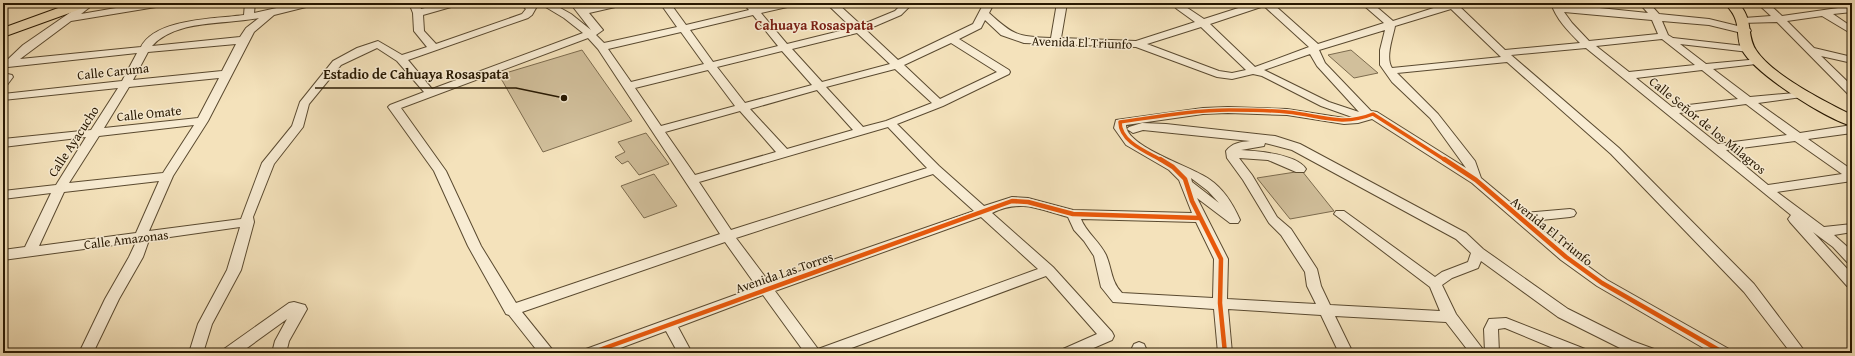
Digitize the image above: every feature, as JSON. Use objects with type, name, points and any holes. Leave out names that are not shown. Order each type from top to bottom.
[{"type":"main road","points":[[3,33],[84,3]]},
{"type":"main road","points":[[1731,3],[1745,26],[1752,55],[1802,94],[1852,121]]},
{"type":"street","points":[[6,66],[65,20],[90,3]]},
{"type":"street","points":[[65,20],[162,3]]},
{"type":"street","points":[[250,3],[250,17]]},
{"type":"street","name":"Calle Ayacucho","points":[[30,251],[60,188],[126,84],[145,49],[154,38],[179,28],[250,17],[311,3]]},
{"type":"street","points":[[433,47],[419,31],[416,8],[455,3]]},
{"type":"street","points":[[401,58],[525,16],[529,13],[531,8],[524,3]]},
{"type":"street","points":[[544,3],[553,7],[591,34],[602,47],[659,130],[728,236],[768,288],[813,353]]},
{"type":"street","points":[[548,353],[511,310],[466,229],[441,172],[394,107],[591,34],[598,30],[581,12],[575,3]]},
{"type":"street","points":[[581,12],[622,3]]},
{"type":"street","points":[[665,3],[743,107],[767,136],[783,152]]},
{"type":"street","points":[[748,3],[784,47],[821,86],[860,131]]},
{"type":"street","points":[[602,47],[793,3]]},
{"type":"street","points":[[831,3],[858,30],[939,104]]},
{"type":"street","points":[[628,86],[858,30],[898,13],[908,3]]},
{"type":"street","points":[[1055,42],[1062,3]]},
{"type":"street","points":[[1137,44],[1265,3],[1314,48],[1321,64],[1369,116]]},
{"type":"street","points":[[1366,3],[1392,24],[1385,50],[1385,65],[1396,80],[1434,116],[1471,164],[1476,180]]},
{"type":"street","points":[[1644,3],[1655,16],[1667,39],[1748,101],[1852,176]]},
{"type":"street","points":[[1762,3],[1794,32],[1822,63],[1852,92]]},
{"type":"street","points":[[1454,4],[1506,56],[1614,151],[1749,288],[1799,353]]},
{"type":"street","name":"Avenida El Triunfo","points":[[986,8],[1004,33],[1024,40],[1137,44],[1224,76],[1232,76],[1253,71],[1314,48],[1454,4]]},
{"type":"street","points":[[1557,5],[1745,26],[1778,19],[1852,9]]},
{"type":"street","name":"Calle Señor de los Milagros","points":[[1557,5],[1570,27],[1587,44],[1783,203],[1838,244],[1852,259]]},
{"type":"street","points":[[1180,7],[1203,23],[1253,71],[1266,74],[1325,104],[1369,116]]},
{"type":"street","points":[[659,130],[896,65],[977,26],[986,8]]},
{"type":"street","points":[[86,353],[112,299],[136,257],[144,237],[142,232],[167,176],[202,121],[243,40],[250,30],[271,13]]},
{"type":"street","points":[[1824,13],[1852,31]]},
{"type":"street","points":[[692,180],[783,152],[890,122],[939,104],[1005,72],[952,39]]},
{"type":"street","points":[[1389,71],[1583,46],[1587,44],[1667,39],[1752,55]]},
{"type":"street","points":[[6,66],[145,49],[243,40]]},
{"type":"street","points":[[196,353],[205,324],[234,270],[248,222],[247,217],[268,163],[296,126],[304,104],[337,63],[378,44],[401,58],[430,93]]},
{"type":"street","points":[[1810,50],[1852,60]]},
{"type":"street","points":[[1625,76],[1704,68],[1752,55]]},
{"type":"street","name":"Calle Caruma","points":[[3,97],[225,74]]},
{"type":"street","points":[[3,76],[8,77],[3,83]]},
{"type":"street","points":[[1669,111],[1802,94]]},
{"type":"street","points":[[1187,184],[1209,200],[1224,214],[1234,220],[1225,201],[1214,190],[1199,178],[1173,167],[1130,142],[1120,128],[1120,122],[1203,111],[1280,112],[1344,121],[1369,116]]},
{"type":"street","name":"Avenida El Triunfo","points":[[1369,116],[1476,180],[1566,257],[1602,283],[1724,353]]},
{"type":"street","name":"Calle Omate","points":[[3,143],[202,121]]},
{"type":"street","points":[[890,122],[935,169],[985,212],[1048,270],[1107,336],[1074,352]]},
{"type":"street","points":[[1126,135],[1134,128],[1142,126],[1275,140],[1302,150],[1461,236],[1478,252],[1562,313],[1627,345],[1649,353]]},
{"type":"street","points":[[1716,148],[1852,129]]},
{"type":"street","points":[[1275,140],[1239,146],[1232,151],[1233,158],[1248,178],[1273,220],[1286,232],[1312,272],[1314,286],[1346,353]]},
{"type":"street","points":[[1232,154],[1272,157],[1285,160],[1300,169]]},
{"type":"street","points":[[1173,167],[1185,179],[1200,218],[1221,259],[1220,303],[1224,353]]},
{"type":"street","points":[[511,310],[728,236],[935,169]]},
{"type":"street","points":[[3,195],[167,176]]},
{"type":"street","points":[[1766,189],[1852,176]]},
{"type":"street","name":"Avenida Las Torres","points":[[591,353],[768,288],[985,212],[1000,204],[1028,202],[1072,214],[1200,218]]},
{"type":"street","points":[[1783,203],[1794,218],[1852,283]]},
{"type":"street","points":[[1520,218],[1570,212]]},
{"type":"street","points":[[1072,214],[1078,227],[1089,238],[1100,256],[1108,287],[1118,298],[1450,317]]},
{"type":"street","points":[[1340,214],[1435,284],[1450,317],[1478,353]]},
{"type":"street","name":"Calle Amazonas","points":[[3,255],[248,222]]},
{"type":"street","points":[[1821,232],[1852,229]]},
{"type":"street","points":[[1435,284],[1447,275],[1472,265],[1478,252]]},
{"type":"street","points":[[822,353],[1048,270]]},
{"type":"street","points":[[229,353],[283,313],[294,307],[300,309],[282,341],[279,353]]},
{"type":"street","points":[[1492,353],[1491,329],[1494,322],[1506,324],[1580,353]]},
{"type":"street","points":[[669,324],[685,353]]},
{"type":"shaded area","points":[[582,50],[632,121],[543,152],[499,75]]},
{"type":"shaded area","points":[[1351,50],[1378,73],[1354,78],[1328,55]]},
{"type":"shaded area","points":[[646,133],[669,164],[639,175],[628,161],[622,164],[615,157],[625,152],[618,142]]},
{"type":"shaded area","points":[[1302,171],[1334,211],[1290,219],[1257,178]]},
{"type":"shaded area","points":[[654,174],[677,206],[644,218],[621,186]]},
{"type":"cycle path","points":[[1225,353],[1220,303],[1221,259],[1192,201],[1185,179],[1173,167],[1130,142],[1120,128],[1120,122],[1203,111],[1228,110],[1287,112],[1344,121],[1358,120],[1373,114],[1476,180],[1566,257],[1602,283],[1724,353]]},
{"type":"cycle path","points":[[591,353],[768,288],[971,217],[1000,204],[1012,201],[1028,202],[1073,214],[1200,218]]},
{"type":"place","name":"Estadio de Cahuaya Rosaspata","points":[[564,98]]},
{"type":"district","name":"Cahuaya Rosaspata","points":[[814,25]]}]
